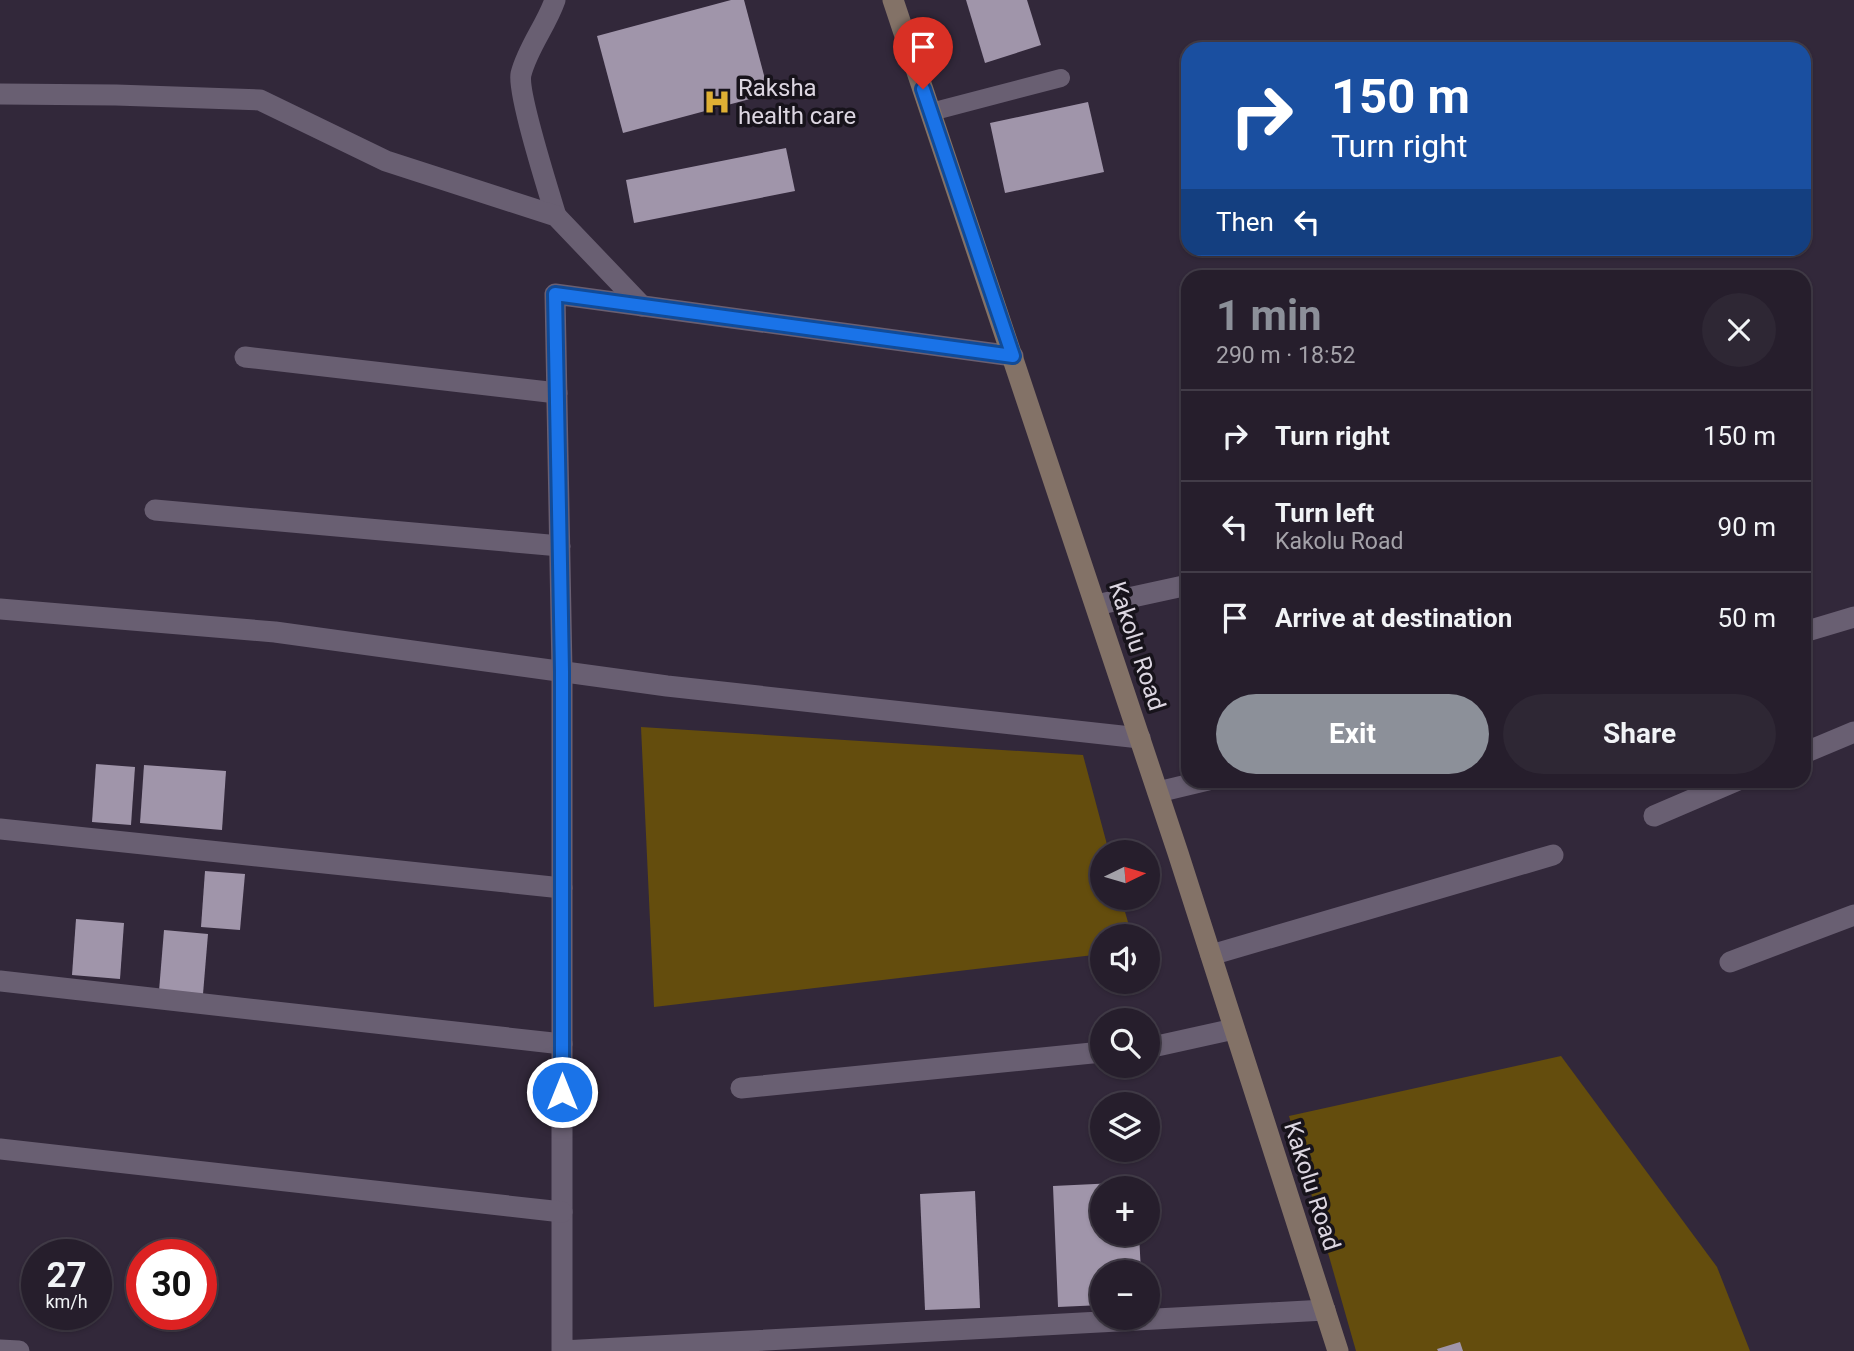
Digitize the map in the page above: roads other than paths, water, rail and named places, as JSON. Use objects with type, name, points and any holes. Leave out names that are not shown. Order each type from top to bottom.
[{"type":"main road","name":"Kakolu Road","points":[[893,0],[1158,792],[1338,1351]]},
{"type":"street","points":[[555,0],[527,55],[520,78],[556,216]]},
{"type":"street","points":[[0,94],[260,100],[386,161],[556,216],[642,306]]},
{"type":"street","points":[[1013,356],[555,294],[562,671],[560,1351],[1325,1310]]},
{"type":"street","points":[[245,357],[557,393]]},
{"type":"street","points":[[155,510],[560,546]]},
{"type":"street","points":[[1096,605],[1181,587]]},
{"type":"street","points":[[0,609],[275,632],[680,687],[1140,738]]},
{"type":"street","points":[[1811,630],[1854,617]]},
{"type":"street","points":[[1811,750],[1854,732]]},
{"type":"street","points":[[1158,792],[1181,786]]},
{"type":"street","points":[[1654,816],[1719,788]]},
{"type":"street","points":[[0,829],[562,888]]},
{"type":"street","points":[[1211,955],[1553,855]]},
{"type":"street","points":[[1730,962],[1854,915]]},
{"type":"street","points":[[0,981],[562,1044]]},
{"type":"street","points":[[1160,1045],[1234,1029]]},
{"type":"street","points":[[741,1088],[1090,1053]]},
{"type":"street","points":[[0,1149],[562,1212]]},
{"type":"street","points":[[0,1350],[19,1351]]},
{"type":"lane","points":[[931,112],[1061,78]]},
{"type":"place","name":"Raksha health care","points":[[717,102]]}]
